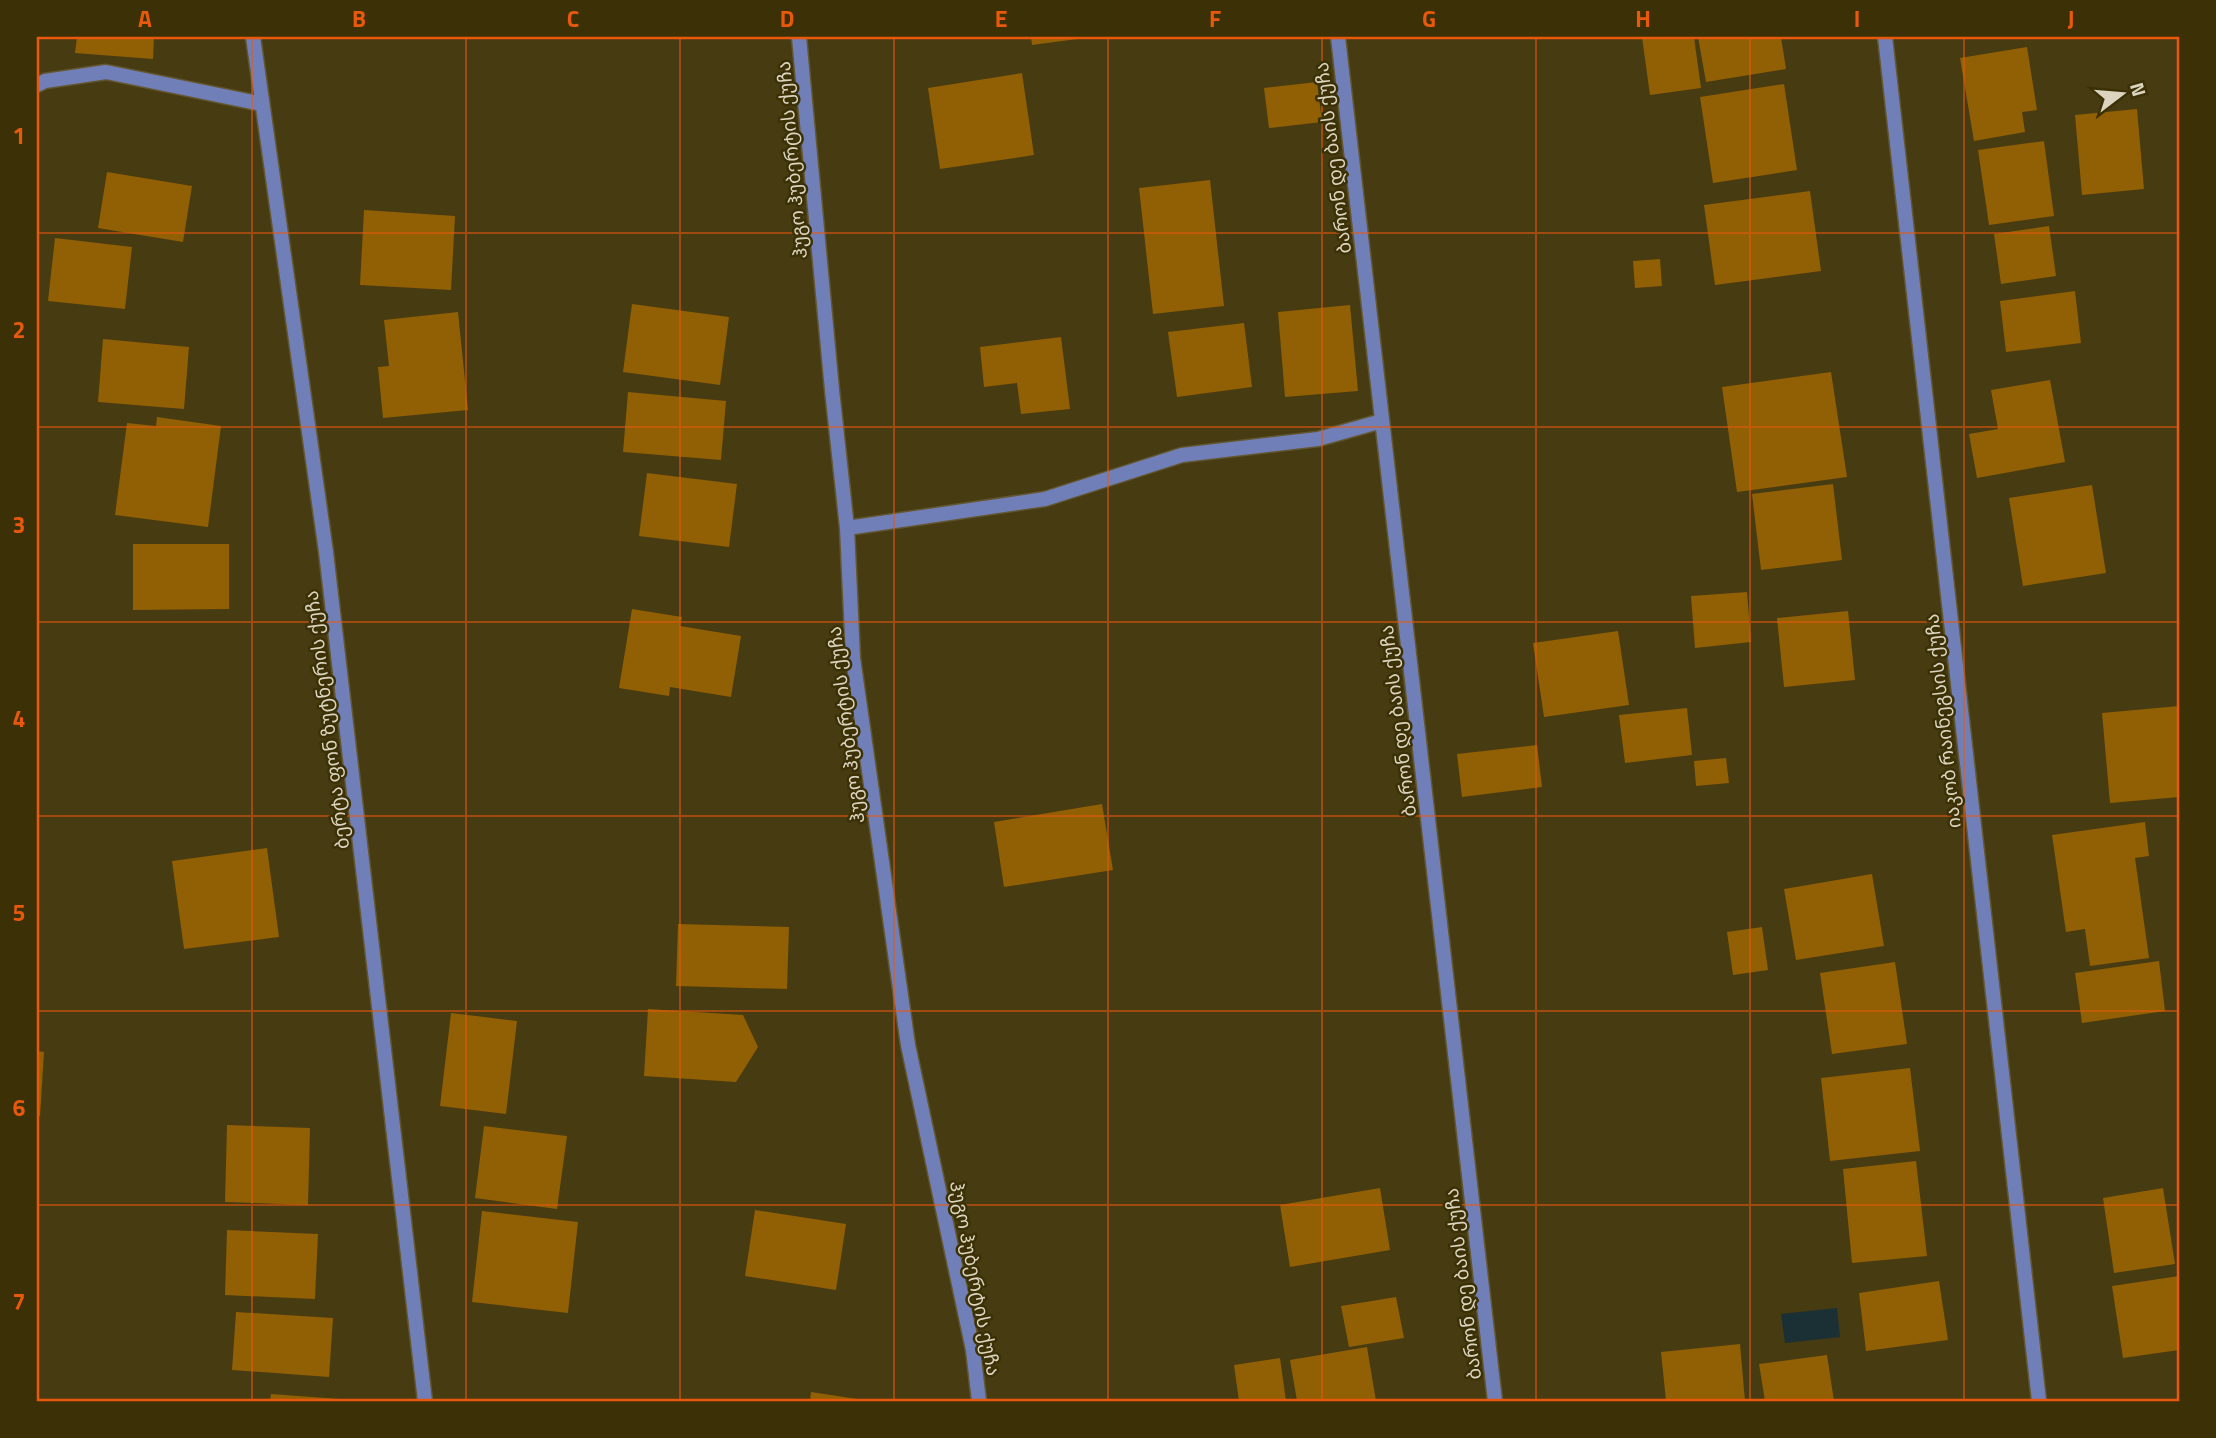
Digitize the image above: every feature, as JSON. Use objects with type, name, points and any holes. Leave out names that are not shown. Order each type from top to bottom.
[{"type":"street","name":"ბერტა ფონ ზუტნერის ქუჩა","points":[[253,37],[325,540],[425,1401]]},
{"type":"street","name":"ჰუგო ჰუბერტის ქუჩა","points":[[799,37],[832,390],[848,528],[853,658],[908,1045],[973,1350],[979,1401]]},
{"type":"street","name":"ბარონ დე ბაის ქუჩა","points":[[1338,37],[1495,1401]]},
{"type":"street","name":"იაკობ რაინეგსის ქუჩა","points":[[1885,37],[2039,1401]]},
{"type":"street","points":[[37,85],[45,81],[106,72],[261,104]]},
{"type":"street","points":[[848,528],[1045,499],[1182,455],[1318,439],[1382,421]]},
{"type":"water","points":[[1837,1308],[1840,1337],[1785,1343],[1781,1314]]},
{"type":"building","points":[[77,37],[154,37],[153,59],[75,53]]},
{"type":"building","points":[[1031,37],[1085,37],[1085,38],[1032,45]]},
{"type":"building","points":[[1642,37],[1694,37],[1701,88],[1650,95]]},
{"type":"building","points":[[1698,37],[1781,37],[1786,69],[1706,82]]},
{"type":"building","points":[[2027,47],[2037,110],[2022,112],[2025,132],[1974,141],[1960,58]]},
{"type":"building","points":[[1022,73],[1034,155],[940,169],[928,88]]},
{"type":"building","points":[[1317,82],[1322,122],[1269,128],[1264,88]]},
{"type":"building","points":[[1784,84],[1797,170],[1713,183],[1700,97]]},
{"type":"building","points":[[2137,109],[2144,189],[2082,195],[2075,115]]},
{"type":"building","points":[[2044,141],[2054,216],[1989,225],[1978,150]]},
{"type":"building","points":[[107,172],[192,186],[183,242],[98,228]]},
{"type":"building","points":[[1210,180],[1224,306],[1153,314],[1139,188]]},
{"type":"building","points":[[1810,191],[1821,271],[1715,285],[1704,205]]},
{"type":"building","points":[[364,210],[455,216],[451,290],[360,285]]},
{"type":"building","points":[[2049,226],[2056,276],[2001,284],[1994,234]]},
{"type":"building","points":[[55,238],[132,247],[125,309],[48,301]]},
{"type":"building","points":[[1660,259],[1662,286],[1635,288],[1633,261]]},
{"type":"building","points":[[2075,291],[2081,343],[2006,352],[2000,301]]},
{"type":"building","points":[[632,304],[729,317],[720,385],[623,372]]},
{"type":"building","points":[[1350,305],[1358,391],[1285,397],[1278,312]]},
{"type":"building","points":[[458,312],[468,410],[383,418],[378,367],[389,366],[384,320]]},
{"type":"building","points":[[1244,323],[1252,387],[1177,397],[1168,332]]},
{"type":"building","points":[[1061,337],[1070,409],[1021,414],[1017,383],[984,387],[980,347]]},
{"type":"building","points":[[103,339],[189,347],[184,409],[98,402]]},
{"type":"building","points":[[1831,372],[1847,477],[1737,492],[1722,387]]},
{"type":"building","points":[[2050,380],[2065,462],[1977,478],[1969,434],[1998,429],[1991,390]]},
{"type":"building","points":[[628,392],[726,401],[721,460],[623,452]]},
{"type":"building","points":[[157,417],[221,426],[208,527],[115,515],[127,423],[156,426]]},
{"type":"building","points":[[647,473],[737,484],[729,547],[639,536]]},
{"type":"building","points":[[1833,484],[1842,560],[1761,570],[1752,494]]},
{"type":"building","points":[[2092,485],[2106,573],[2023,586],[2009,498]]},
{"type":"building","points":[[133,544],[229,544],[229,609],[133,610]]},
{"type":"building","points":[[1747,592],[1751,642],[1695,648],[1691,596]]},
{"type":"building","points":[[632,609],[682,617],[680,626],[741,636],[731,697],[670,687],[669,696],[619,688]]},
{"type":"building","points":[[1848,611],[1855,680],[1784,687],[1777,618]]},
{"type":"building","points":[[1618,631],[1629,705],[1544,717],[1533,643]]},
{"type":"building","points":[[2179,706],[2179,797],[2110,803],[2102,713]]},
{"type":"building","points":[[1687,708],[1692,755],[1625,763],[1619,715]]},
{"type":"building","points":[[1537,745],[1542,787],[1462,797],[1457,754]]},
{"type":"building","points":[[1726,758],[1729,783],[1696,786],[1694,761]]},
{"type":"building","points":[[1102,804],[1113,870],[1004,887],[994,822]]},
{"type":"building","points":[[2145,822],[2149,856],[2135,858],[2149,958],[2090,966],[2085,929],[2066,932],[2052,835]]},
{"type":"building","points":[[267,848],[279,937],[184,949],[172,861]]},
{"type":"building","points":[[1872,874],[1884,946],[1796,960],[1784,889]]},
{"type":"building","points":[[678,924],[789,927],[787,989],[676,986]]},
{"type":"building","points":[[1762,927],[1768,970],[1733,975],[1727,932]]},
{"type":"building","points":[[2159,961],[2165,1011],[2082,1023],[2075,973]]},
{"type":"building","points":[[1895,962],[1907,1044],[1832,1054],[1820,973]]},
{"type":"building","points":[[648,1009],[743,1015],[758,1047],[736,1082],[644,1076]]},
{"type":"building","points":[[451,1013],[517,1021],[506,1114],[440,1106]]},
{"type":"building","points":[[37,1051],[44,1052],[40,1116],[37,1116]]},
{"type":"building","points":[[1910,1068],[1920,1151],[1830,1161],[1821,1078]]},
{"type":"building","points":[[227,1125],[310,1128],[308,1205],[225,1202]]},
{"type":"building","points":[[484,1126],[567,1136],[557,1209],[475,1198]]},
{"type":"building","points":[[1916,1161],[1927,1256],[1852,1263],[1843,1169]]},
{"type":"building","points":[[1380,1188],[1390,1250],[1290,1267],[1280,1205]]},
{"type":"building","points":[[2163,1188],[2175,1264],[2114,1273],[2103,1198]]},
{"type":"building","points":[[755,1210],[846,1224],[836,1290],[745,1276]]},
{"type":"building","points":[[482,1211],[578,1222],[568,1313],[472,1302]]},
{"type":"building","points":[[227,1230],[318,1234],[315,1299],[225,1295]]},
{"type":"building","points":[[2179,1276],[2179,1350],[2123,1358],[2112,1286]]},
{"type":"building","points":[[1939,1281],[1948,1340],[1866,1351],[1859,1293]]},
{"type":"building","points":[[1396,1297],[1404,1338],[1349,1347],[1341,1306]]},
{"type":"building","points":[[236,1312],[333,1318],[329,1377],[232,1370]]},
{"type":"building","points":[[1740,1344],[1745,1401],[1666,1401],[1661,1352]]},
{"type":"building","points":[[1367,1347],[1376,1401],[1297,1401],[1290,1360]]},
{"type":"building","points":[[1827,1355],[1834,1401],[1765,1401],[1759,1364]]},
{"type":"building","points":[[1280,1358],[1286,1401],[1239,1401],[1234,1365]]},
{"type":"building","points":[[811,1392],[864,1400],[810,1401]]},
{"type":"building","points":[[271,1394],[340,1399],[340,1401],[270,1401]]}]
